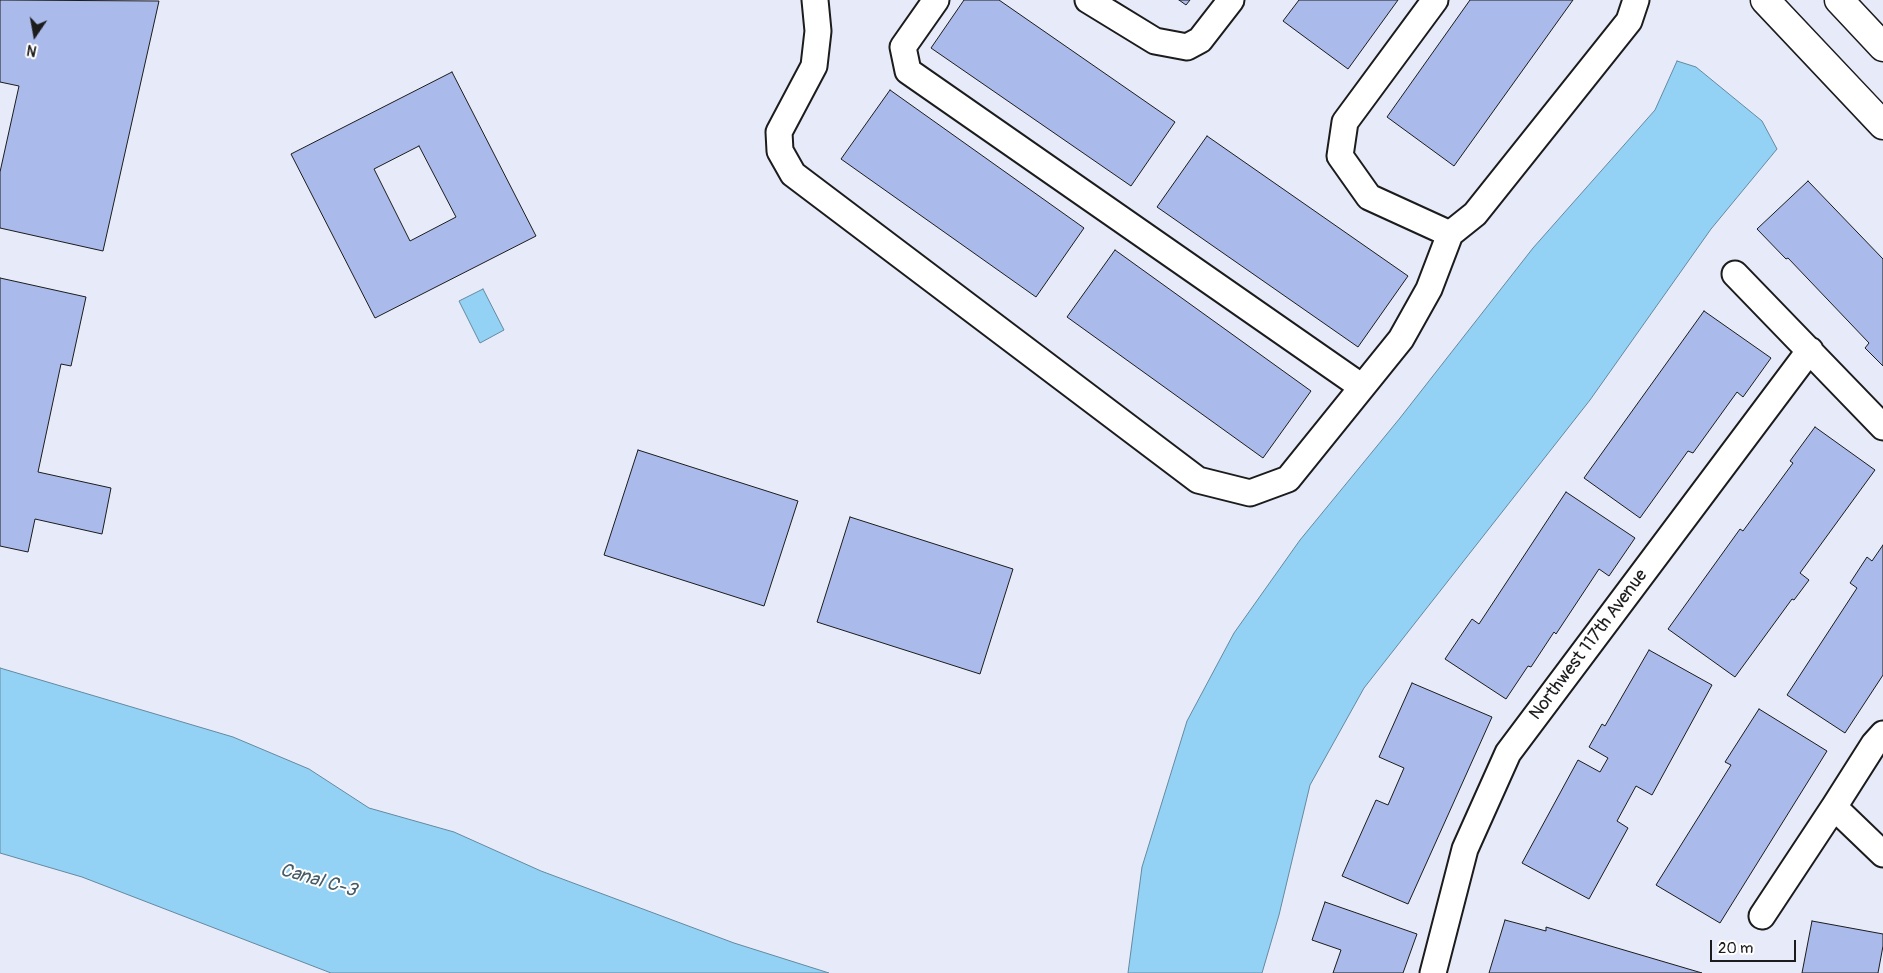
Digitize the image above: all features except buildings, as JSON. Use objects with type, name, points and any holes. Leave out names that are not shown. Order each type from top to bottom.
[{"type":"street","points":[[815,0],[818,31],[814,66],[779,132],[780,151],[793,174],[1198,480],[1250,493],[1288,478],[1401,339],[1429,288],[1450,234],[1475,214],[1623,29],[1629,21],[1636,0]]},
{"type":"street","points":[[936,0],[903,48],[908,71],[1362,387]]},
{"type":"street","points":[[1088,0],[1155,41],[1187,47],[1200,40],[1231,0]]},
{"type":"street","points":[[1435,0],[1345,122],[1340,156],[1369,197],[1450,234]]},
{"type":"street","points":[[1765,0],[1883,125]]},
{"type":"street","points":[[1839,0],[1883,48]]},
{"type":"street","points":[[1735,274],[1883,427]]},
{"type":"street","name":"Northwest 117th Avenue","points":[[1433,973],[1465,850],[1508,753],[1810,350]]},
{"type":"street","points":[[1762,916],[1874,744],[1883,734]]},
{"type":"street","points":[[1834,807],[1883,854]]},
{"type":"water","points":[[1677,61],[1696,67],[1762,121],[1777,149],[1711,229],[1590,400],[1364,688],[1310,785],[1279,915],[1262,973],[1128,973],[1142,867],[1187,721],[1234,633],[1300,540],[1400,418],[1533,248],[1655,110]]},
{"type":"water","points":[[483,289],[504,330],[480,343],[459,301]]},
{"type":"water","name":"Canal C-3","points":[[0,668],[233,737],[309,769],[369,808],[454,832],[541,871],[734,943],[829,973],[331,973],[82,877],[0,853]]}]
